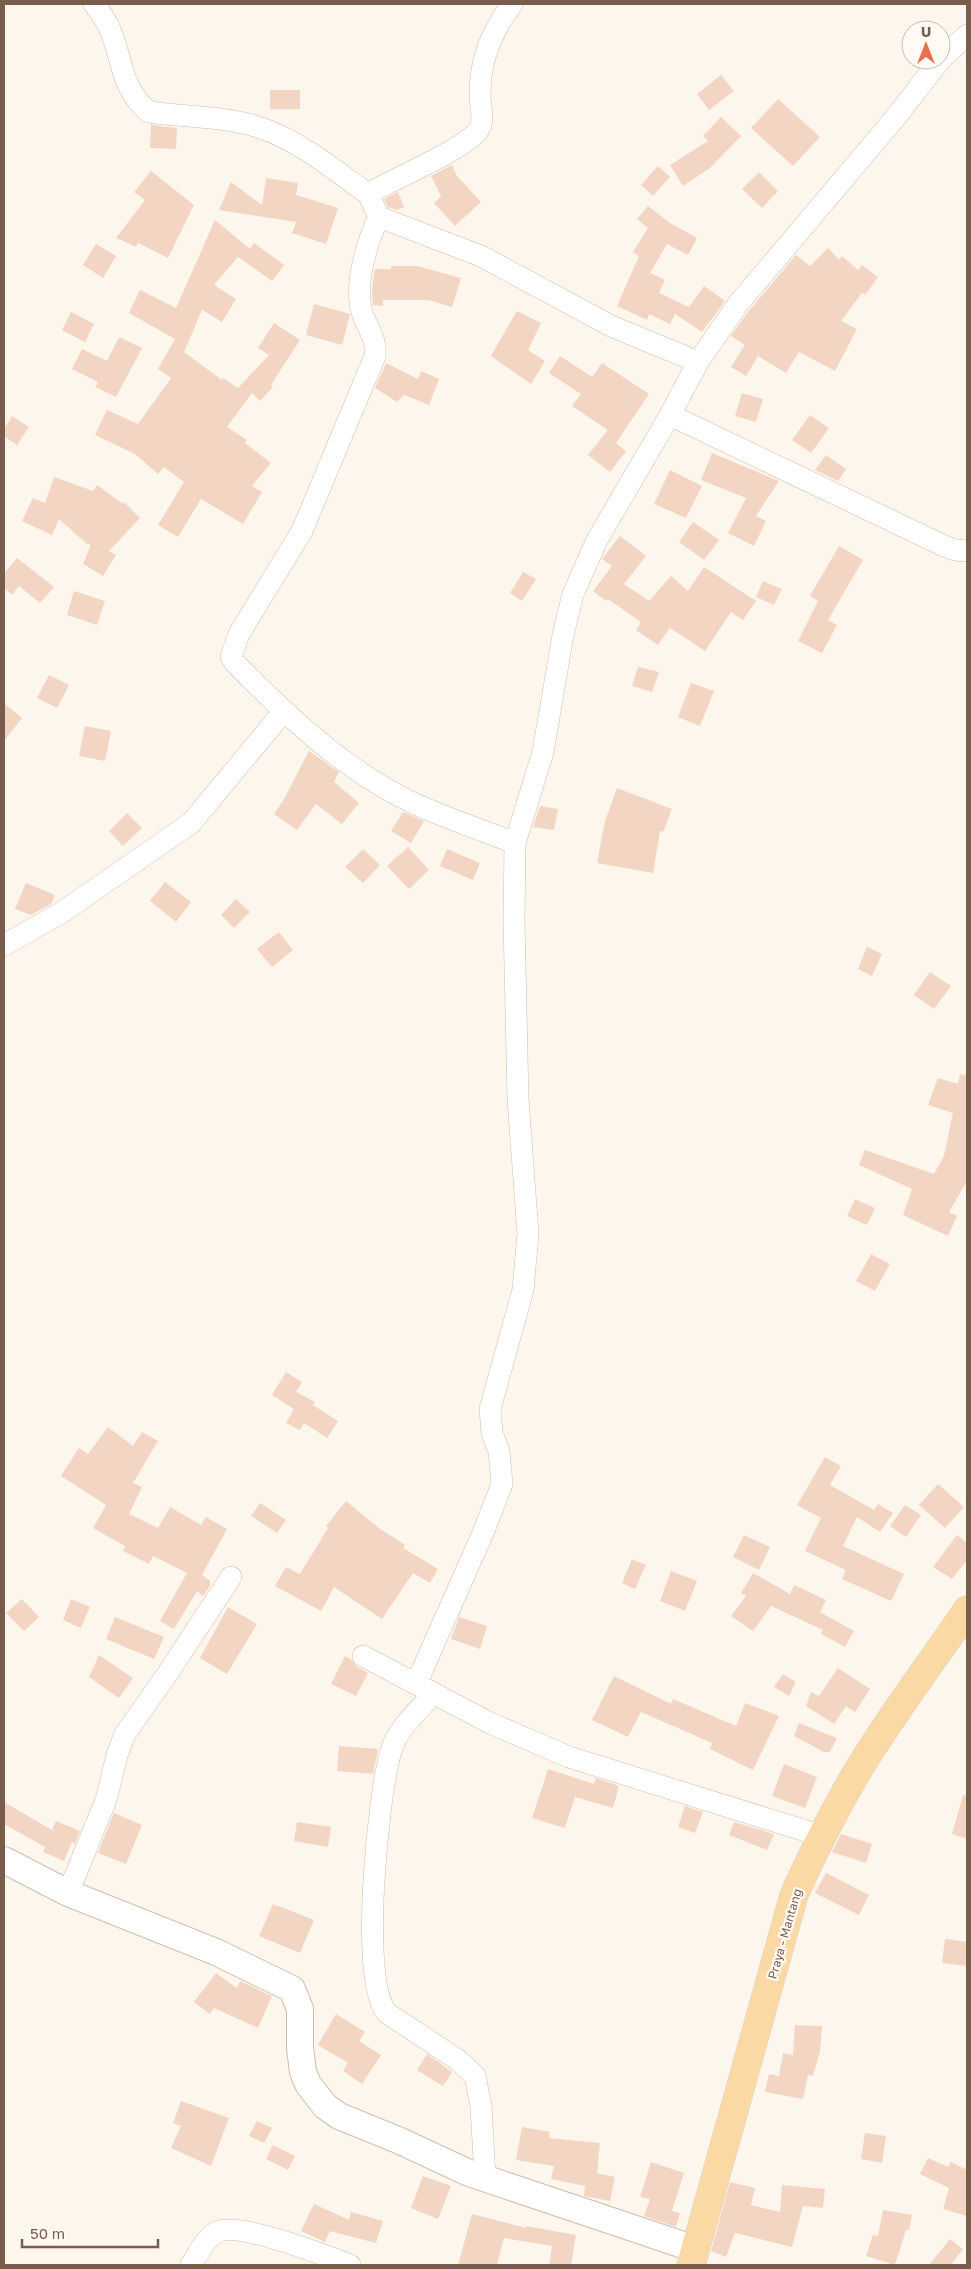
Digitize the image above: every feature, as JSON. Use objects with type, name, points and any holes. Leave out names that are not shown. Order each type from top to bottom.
[{"type":"main road","name":"Praya - Mantang","points":[[693,2257],[794,1895],[822,1836],[854,1776],[886,1726],[967,1610]]},
{"type":"street","points":[[94,4],[109,26],[130,91],[138,103],[149,112],[233,121],[259,127],[297,145],[368,194],[379,217],[480,256],[610,326],[698,362]]},
{"type":"street","points":[[368,194],[450,151],[469,139],[479,129],[482,120],[482,77],[487,50],[498,23],[512,4]]},
{"type":"street","points":[[951,49],[967,35]]},
{"type":"street","points":[[485,2178],[481,2106],[474,2076],[458,2060],[382,2008],[377,1989],[372,1915],[384,1785],[391,1751],[395,1740],[425,1689],[502,1484],[500,1451],[492,1433],[490,1409],[523,1290],[528,1241],[518,1099],[514,921],[515,843],[543,752],[563,636],[573,594],[597,540],[670,415],[698,362],[738,304],[872,146],[931,70]]},
{"type":"street","points":[[379,217],[368,243],[362,267],[360,297],[362,312],[374,338],[374,356],[302,531],[239,634],[231,653],[235,663],[284,712],[332,753],[414,804],[515,843]]},
{"type":"street","points":[[670,415],[942,545],[955,550],[967,551]]},
{"type":"street","points":[[4,945],[75,904],[191,823],[284,712]]},
{"type":"street","points":[[68,1893],[106,1800],[117,1754],[125,1734],[168,1673],[231,1577]]},
{"type":"street","points":[[363,1656],[490,1722],[569,1757],[822,1836]]},
{"type":"street","points":[[4,1860],[68,1893],[216,1952],[292,1989],[300,2009],[300,2048],[303,2072],[308,2084],[325,2106],[338,2116],[398,2140],[468,2173],[693,2257]]},
{"type":"street","points":[[191,2265],[209,2237],[223,2229],[235,2229],[252,2233],[303,2248],[350,2265]]},
{"type":"building","points":[[721,75],[734,91],[709,110],[697,94]]},
{"type":"building","points":[[270,90],[300,90],[300,109],[270,109]]},
{"type":"building","points":[[778,99],[820,137],[793,166],[751,128]]},
{"type":"building","points":[[721,117],[741,136],[710,168],[683,186],[670,165],[708,141],[703,136]]},
{"type":"building","points":[[151,125],[177,128],[176,149],[150,148]]},
{"type":"building","points":[[452,165],[457,176],[481,202],[455,226],[434,203],[441,196],[431,176]]},
{"type":"building","points":[[658,166],[670,177],[653,196],[641,185]]},
{"type":"building","points":[[151,171],[194,205],[168,258],[138,243],[136,247],[116,238],[145,200],[134,192]]},
{"type":"building","points":[[759,172],[778,191],[762,208],[742,189]]},
{"type":"building","points":[[266,178],[298,183],[296,195],[338,208],[326,244],[292,233],[296,222],[219,210],[231,182],[262,205]]},
{"type":"building","points":[[398,192],[404,207],[396,210],[388,207],[384,199]]},
{"type":"building","points":[[648,206],[670,223],[697,238],[688,255],[667,244],[650,273],[665,280],[659,293],[689,307],[704,286],[725,301],[702,332],[675,314],[670,324],[649,314],[647,320],[617,306],[639,256],[633,252],[648,228],[637,219]]},
{"type":"building","points":[[215,220],[250,249],[254,243],[284,265],[272,281],[238,257],[214,285],[236,299],[222,322],[202,310],[184,352],[222,380],[223,378],[238,388],[269,355],[258,348],[274,323],[300,340],[271,385],[273,387],[260,401],[252,393],[227,427],[247,440],[245,443],[271,463],[252,486],[262,492],[243,524],[201,499],[178,537],[158,525],[184,482],[164,467],[158,474],[135,454],[95,435],[107,410],[138,424],[171,378],[158,369],[175,339],[129,313],[140,290],[176,308]]},
{"type":"building","points":[[96,244],[116,256],[103,278],[83,265]]},
{"type":"building","points":[[828,248],[839,260],[842,256],[858,270],[862,265],[878,277],[865,295],[862,293],[841,321],[857,329],[835,371],[799,352],[786,373],[758,356],[746,376],[731,367],[745,345],[731,336],[748,312],[796,255],[810,266]]},
{"type":"building","points":[[391,266],[417,266],[461,278],[452,307],[428,300],[383,300],[383,306],[373,305],[372,290],[375,269],[391,269]]},
{"type":"building","points":[[314,304],[350,314],[342,345],[306,335]]},
{"type":"building","points":[[517,311],[541,323],[528,350],[545,361],[531,384],[491,356]]},
{"type":"building","points":[[71,312],[94,324],[85,342],[62,330]]},
{"type":"building","points":[[119,337],[142,348],[116,397],[95,387],[98,382],[72,369],[82,349],[107,361]]},
{"type":"building","points":[[560,356],[592,377],[602,363],[649,394],[616,443],[626,451],[610,472],[588,455],[608,430],[572,406],[581,394],[549,373]]},
{"type":"building","points":[[386,363],[418,379],[421,371],[439,379],[429,405],[404,395],[397,402],[375,388]]},
{"type":"building","points":[[742,393],[763,399],[756,422],[735,416]]},
{"type":"building","points":[[810,415],[829,428],[811,453],[792,440]]},
{"type":"building","points":[[12,416],[29,427],[17,445],[4,436],[4,429]]},
{"type":"building","points":[[712,453],[779,481],[756,516],[766,521],[754,546],[728,533],[746,498],[701,480]]},
{"type":"building","points":[[826,455],[846,469],[838,481],[815,470]]},
{"type":"building","points":[[670,470],[702,486],[686,518],[654,504]]},
{"type":"building","points":[[54,477],[93,491],[97,485],[123,504],[124,502],[140,518],[109,551],[116,555],[103,576],[83,564],[90,547],[90,542],[88,545],[59,519],[52,535],[22,521],[33,498],[45,503]]},
{"type":"building","points":[[693,522],[719,540],[704,560],[679,542]]},
{"type":"building","points":[[620,536],[646,556],[624,584],[649,601],[671,576],[688,591],[704,567],[756,601],[743,620],[731,612],[705,651],[670,628],[658,645],[636,630],[641,622],[593,591],[612,566],[602,559]]},
{"type":"building","points":[[839,546],[863,560],[828,620],[837,625],[822,653],[798,641],[818,601],[810,596]]},
{"type":"building","points":[[17,558],[54,587],[40,603],[19,586],[12,595],[4,588],[4,574]]},
{"type":"building","points":[[523,572],[536,579],[522,601],[510,593]]},
{"type":"building","points":[[763,581],[782,589],[774,605],[756,597]]},
{"type":"building","points":[[74,591],[105,601],[97,625],[67,615]]},
{"type":"building","points":[[638,667],[659,672],[652,692],[632,686]]},
{"type":"building","points":[[49,675],[69,685],[57,708],[37,698]]},
{"type":"building","points":[[691,683],[714,691],[700,726],[678,717]]},
{"type":"building","points":[[4,703],[22,718],[4,741]]},
{"type":"building","points":[[85,726],[111,731],[105,761],[79,756]]},
{"type":"building","points":[[309,751],[339,772],[334,782],[359,803],[342,824],[316,804],[297,830],[274,814]]},
{"type":"building","points":[[617,788],[672,809],[663,832],[660,831],[653,873],[597,863],[605,821]]},
{"type":"building","points":[[540,806],[558,809],[554,830],[533,827]]},
{"type":"building","points":[[403,812],[424,821],[411,843],[391,831]]},
{"type":"building","points":[[127,813],[142,828],[123,846],[109,831]]},
{"type":"building","points":[[408,847],[429,870],[409,889],[387,866]]},
{"type":"building","points":[[363,849],[380,865],[363,883],[345,867]]},
{"type":"building","points":[[447,849],[480,863],[473,880],[440,866]]},
{"type":"building","points":[[165,882],[191,902],[176,922],[150,901]]},
{"type":"building","points":[[26,883],[55,895],[51,904],[31,915],[15,909]]},
{"type":"building","points":[[236,899],[250,912],[234,928],[221,915]]},
{"type":"building","points":[[279,932],[293,950],[272,967],[257,949]]},
{"type":"building","points":[[867,947],[882,954],[872,976],[858,969]]},
{"type":"building","points":[[930,972],[951,986],[934,1009],[914,995]]},
{"type":"building","points":[[960,1074],[967,1075],[967,1181],[949,1212],[957,1216],[948,1236],[903,1215],[912,1189],[859,1165],[865,1150],[934,1174],[944,1156],[953,1113],[928,1105],[938,1078],[958,1084]]},
{"type":"building","points":[[855,1199],[875,1208],[867,1225],[847,1216]]},
{"type":"building","points":[[871,1254],[890,1264],[875,1291],[856,1281]]},
{"type":"building","points":[[286,1372],[302,1382],[296,1392],[315,1402],[313,1405],[338,1421],[327,1438],[304,1423],[300,1430],[286,1423],[294,1409],[272,1395]]},
{"type":"building","points":[[108,1427],[133,1446],[142,1432],[158,1441],[133,1483],[142,1487],[129,1514],[158,1528],[170,1507],[201,1525],[206,1517],[227,1529],[202,1575],[210,1581],[210,1586],[203,1596],[197,1591],[174,1629],[160,1621],[187,1573],[153,1556],[149,1564],[123,1551],[125,1546],[93,1528],[106,1505],[61,1476],[79,1448],[88,1454]]},
{"type":"building","points":[[825,1457],[841,1466],[830,1485],[874,1510],[878,1504],[893,1513],[880,1532],[857,1517],[843,1546],[904,1574],[891,1601],[842,1579],[846,1570],[805,1551],[821,1518],[797,1505]]},
{"type":"building","points":[[938,1484],[964,1507],[945,1528],[919,1505]]},
{"type":"building","points":[[346,1501],[379,1528],[405,1545],[403,1548],[438,1569],[430,1583],[413,1573],[382,1619],[334,1587],[321,1611],[275,1586],[286,1567],[300,1574],[328,1528],[326,1526]]},
{"type":"building","points":[[260,1503],[286,1520],[277,1533],[251,1516]]},
{"type":"building","points":[[905,1505],[921,1515],[906,1537],[890,1526]]},
{"type":"building","points":[[744,1535],[770,1547],[759,1570],[733,1557]]},
{"type":"building","points":[[957,1535],[967,1543],[967,1560],[952,1579],[933,1567]]},
{"type":"building","points":[[632,1559],[646,1565],[635,1589],[622,1583]]},
{"type":"building","points":[[671,1571],[697,1581],[685,1611],[660,1601]]},
{"type":"building","points":[[753,1573],[790,1594],[794,1585],[826,1600],[820,1612],[854,1631],[845,1647],[821,1634],[823,1630],[771,1606],[753,1631],[731,1616],[746,1596],[741,1593]]},
{"type":"building","points":[[22,1599],[39,1617],[24,1631],[6,1613]]},
{"type":"building","points":[[71,1599],[90,1607],[81,1628],[63,1620]]},
{"type":"building","points":[[228,1607],[257,1624],[227,1674],[200,1658]]},
{"type":"building","points":[[115,1617],[164,1637],[154,1659],[106,1639]]},
{"type":"building","points":[[459,1617],[487,1626],[480,1649],[451,1639]]},
{"type":"building","points":[[99,1655],[133,1678],[119,1698],[89,1677]]},
{"type":"building","points":[[345,1656],[351,1659],[357,1667],[368,1673],[356,1696],[331,1684]]},
{"type":"building","points":[[838,1668],[870,1689],[855,1712],[846,1706],[834,1724],[806,1706],[811,1692],[819,1696]]},
{"type":"building","points":[[783,1674],[796,1682],[789,1696],[774,1687]]},
{"type":"building","points":[[614,1676],[671,1704],[673,1699],[736,1726],[745,1703],[779,1716],[753,1770],[710,1749],[712,1743],[641,1712],[628,1737],[592,1720]]},
{"type":"building","points":[[799,1723],[837,1738],[830,1752],[824,1752],[794,1736]]},
{"type":"building","points":[[339,1746],[378,1749],[373,1774],[337,1771]]},
{"type":"building","points":[[784,1764],[817,1777],[805,1808],[772,1796]]},
{"type":"building","points":[[548,1769],[594,1784],[596,1778],[619,1786],[613,1808],[575,1797],[565,1828],[532,1818]]},
{"type":"building","points":[[963,1795],[967,1796],[967,1839],[952,1834]]},
{"type":"building","points":[[4,1802],[52,1830],[56,1821],[80,1831],[75,1844],[72,1842],[64,1861],[43,1852],[45,1847],[4,1824]]},
{"type":"building","points":[[685,1806],[703,1812],[695,1833],[678,1827]]},
{"type":"building","points":[[114,1813],[142,1825],[126,1864],[98,1853]]},
{"type":"building","points":[[297,1822],[331,1827],[328,1847],[294,1841]]},
{"type":"building","points":[[734,1822],[774,1834],[767,1850],[729,1835]]},
{"type":"building","points":[[841,1834],[872,1844],[866,1863],[832,1852]]},
{"type":"building","points":[[826,1873],[869,1895],[859,1915],[815,1893]]},
{"type":"building","points":[[273,1904],[314,1920],[300,1953],[259,1936]]},
{"type":"building","points":[[945,1939],[967,1942],[967,1966],[942,1963]]},
{"type":"building","points":[[216,1973],[237,1988],[240,1981],[272,1996],[258,2028],[214,2008],[210,2014],[194,2002]]},
{"type":"building","points":[[336,2014],[365,2032],[359,2041],[381,2055],[362,2084],[343,2071],[348,2063],[318,2045]]},
{"type":"building","points":[[795,2025],[822,2026],[820,2051],[813,2076],[808,2075],[803,2099],[765,2092],[769,2074],[779,2076],[783,2053],[793,2055]]},
{"type":"building","points":[[427,2054],[452,2072],[443,2086],[417,2070]]},
{"type":"building","points":[[181,2101],[229,2118],[211,2166],[171,2148],[181,2126],[173,2123]]},
{"type":"building","points":[[257,2121],[272,2128],[264,2143],[249,2136]]},
{"type":"building","points":[[522,2127],[550,2132],[549,2138],[600,2143],[597,2173],[615,2177],[610,2201],[584,2196],[585,2186],[551,2179],[554,2166],[516,2160]]},
{"type":"building","points":[[865,2133],[886,2136],[882,2163],[861,2159]]},
{"type":"building","points":[[273,2145],[295,2156],[288,2170],[266,2159]]},
{"type":"building","points":[[928,2158],[948,2167],[951,2162],[967,2170],[967,2216],[943,2209],[949,2188],[920,2174]]},
{"type":"building","points":[[651,2162],[684,2173],[672,2211],[680,2213],[676,2227],[644,2216],[650,2199],[640,2197]]},
{"type":"building","points":[[423,2176],[451,2186],[438,2219],[411,2208]]},
{"type":"building","points":[[730,2182],[755,2188],[751,2205],[780,2212],[782,2185],[825,2189],[823,2208],[803,2206],[792,2247],[735,2233],[726,2257],[711,2251]]},
{"type":"building","points":[[314,2204],[349,2220],[351,2212],[383,2221],[376,2243],[330,2231],[325,2242],[301,2231]]},
{"type":"building","points":[[883,2210],[912,2215],[909,2230],[906,2230],[895,2265],[866,2256],[873,2235],[878,2236]]},
{"type":"building","points":[[472,2214],[526,2228],[526,2226],[576,2235],[571,2265],[549,2265],[552,2246],[504,2238],[497,2265],[458,2265]]},
{"type":"building","points":[[950,2239],[963,2249],[951,2265],[929,2265]]}]
